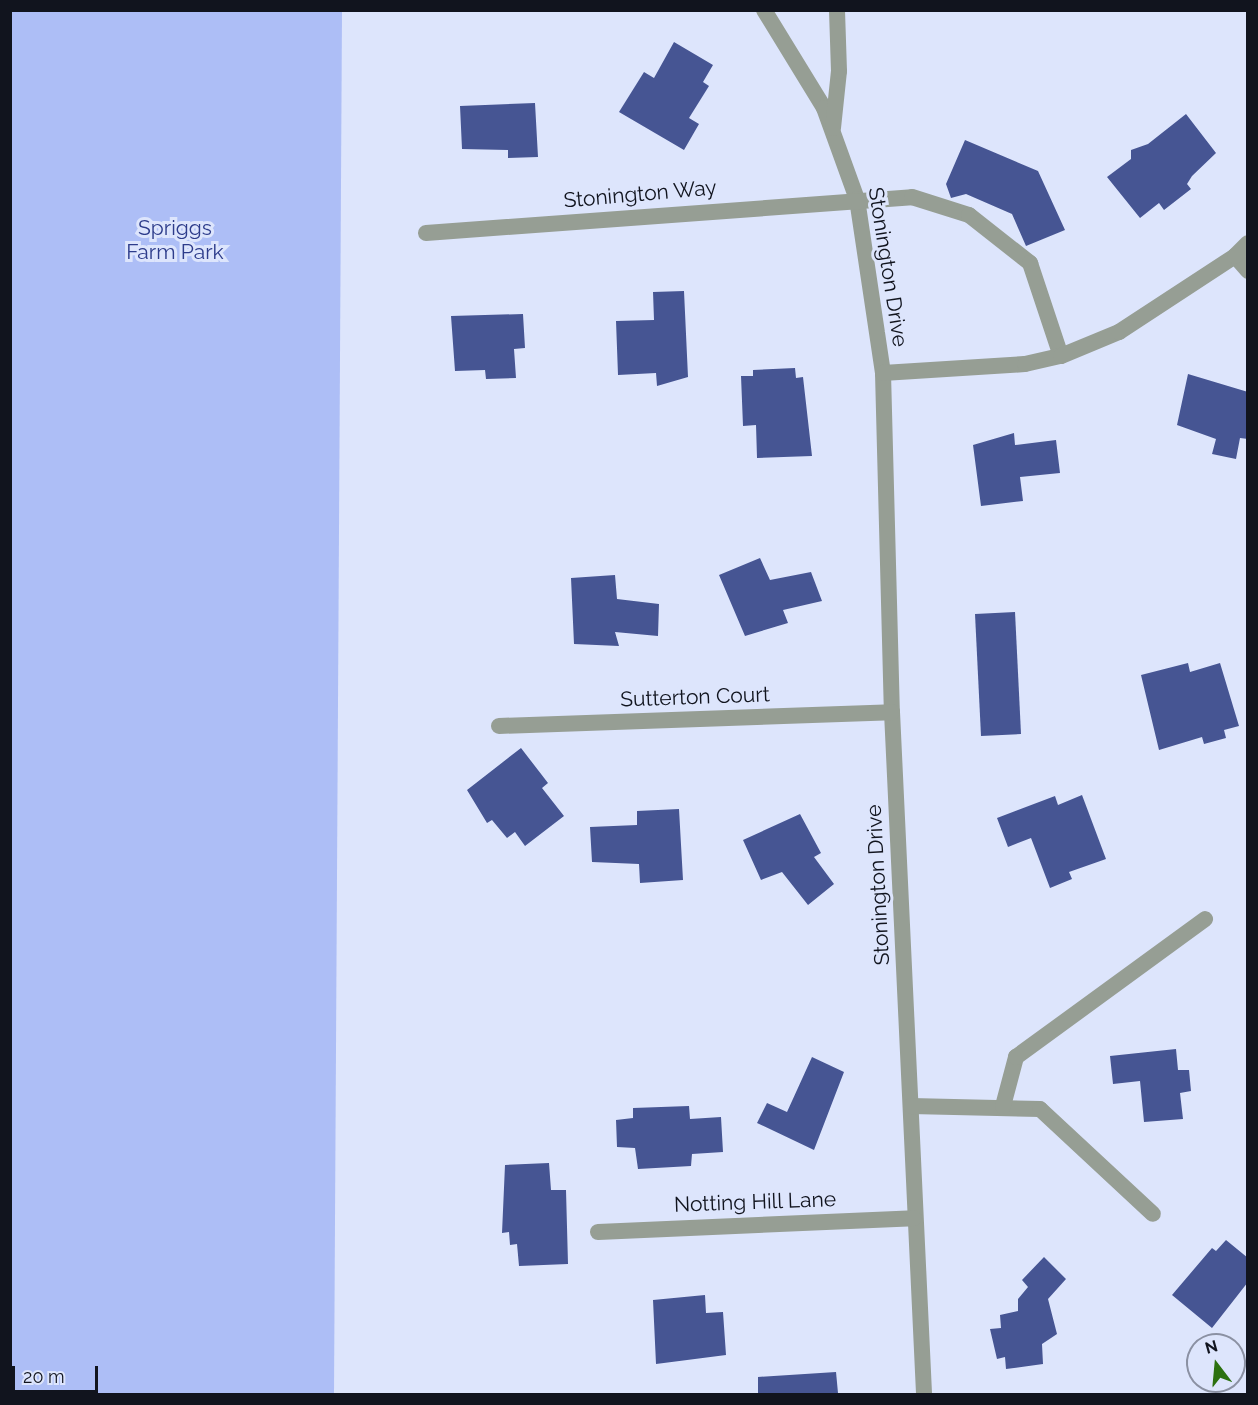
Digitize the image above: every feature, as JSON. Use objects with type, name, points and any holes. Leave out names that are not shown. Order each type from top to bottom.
[{"type":"street","name":"Stonington Drive","points":[[764,10],[833,128],[857,199],[883,373],[892,712],[924,1395]]},
{"type":"street","points":[[833,128],[839,71],[837,10]]},
{"type":"street","name":"Stonington Way","points":[[426,233],[857,199],[912,197],[969,215],[1030,263],[1061,356]]},
{"type":"street","name":"Stonington Drive","points":[[883,373],[1025,364],[1061,356],[1119,332],[1235,256],[1248,243]]},
{"type":"street","points":[[1235,256],[1248,271]]},
{"type":"street","name":"Sutterton Court","points":[[499,726],[892,712]]},
{"type":"street","points":[[1003,1106],[1016,1057],[1205,919]]},
{"type":"street","points":[[911,1106],[1003,1106],[1040,1109],[1153,1214]]},
{"type":"street","name":"Notting Hill Lane","points":[[598,1232],[914,1218]]},
{"type":"green space","name":"Spriggs Farm Park","points":[[10,11],[342,11],[334,1394],[11,1394]]},
{"type":"building","points":[[674,42],[713,65],[703,82],[709,86],[689,118],[699,124],[684,150],[619,112],[644,72],[654,78]]},
{"type":"building","points":[[535,103],[538,157],[508,158],[508,150],[462,149],[460,106]]},
{"type":"building","points":[[1186,114],[1216,153],[1192,176],[1187,184],[1191,189],[1164,210],[1159,203],[1140,218],[1107,177],[1131,159],[1131,150],[1148,144]]},
{"type":"building","points":[[965,140],[1038,171],[1065,230],[1026,246],[1012,214],[966,194],[951,198],[946,184]]},
{"type":"building","points":[[684,291],[688,377],[657,386],[656,373],[618,375],[616,321],[654,320],[653,292]]},
{"type":"building","points":[[523,314],[525,348],[514,349],[516,378],[486,379],[485,370],[455,371],[451,316]]},
{"type":"building","points":[[795,368],[796,378],[803,377],[812,456],[757,458],[756,425],[743,426],[741,376],[753,376],[753,370]]},
{"type":"building","points":[[1188,374],[1248,392],[1248,439],[1240,438],[1236,459],[1212,454],[1216,439],[1177,425]]},
{"type":"building","points":[[1014,433],[1015,445],[1056,440],[1060,473],[1020,477],[1023,501],[981,506],[973,445]]},
{"type":"building","points":[[760,558],[770,580],[811,572],[822,601],[783,610],[788,623],[745,636],[719,575]]},
{"type":"building","points":[[615,575],[617,599],[659,604],[658,636],[615,632],[619,646],[574,644],[571,578]]},
{"type":"building","points":[[1015,612],[1021,734],[981,736],[975,614]]},
{"type":"building","points":[[1188,663],[1190,672],[1220,663],[1239,726],[1224,730],[1226,738],[1204,744],[1202,737],[1159,750],[1141,675]]},
{"type":"building","points":[[521,748],[548,783],[542,788],[564,816],[525,846],[515,832],[507,838],[492,820],[487,823],[467,790]]},
{"type":"building","points":[[1082,795],[1106,859],[1069,872],[1072,879],[1050,888],[1031,838],[1008,847],[997,818],[1055,796],[1058,805]]},
{"type":"building","points":[[679,809],[683,880],[640,883],[639,864],[592,862],[590,827],[637,825],[637,811]]},
{"type":"building","points":[[800,814],[821,853],[814,857],[834,884],[808,905],[782,872],[761,880],[743,840]]},
{"type":"building","points":[[1176,1049],[1178,1070],[1189,1070],[1191,1091],[1180,1093],[1183,1119],[1144,1122],[1140,1081],[1113,1084],[1110,1056]]},
{"type":"building","points":[[812,1057],[844,1072],[814,1150],[757,1123],[767,1103],[787,1112]]},
{"type":"building","points":[[689,1106],[690,1119],[721,1117],[723,1152],[692,1154],[691,1166],[638,1169],[635,1148],[617,1147],[616,1120],[633,1118],[633,1108]]},
{"type":"building","points":[[549,1163],[551,1190],[566,1190],[568,1264],[519,1266],[517,1244],[510,1245],[509,1232],[502,1233],[505,1165]]},
{"type":"building","points":[[1226,1240],[1248,1258],[1248,1282],[1212,1328],[1172,1295],[1212,1248],[1216,1251]]},
{"type":"building","points":[[1044,1257],[1066,1279],[1048,1299],[1057,1334],[1042,1344],[1043,1364],[1006,1369],[1005,1357],[997,1359],[990,1329],[1001,1328],[1000,1315],[1018,1311],[1018,1299],[1028,1287],[1022,1280]]},
{"type":"building","points":[[705,1295],[706,1313],[723,1312],[726,1355],[656,1364],[653,1300]]},
{"type":"building","points":[[836,1372],[838,1393],[758,1395],[758,1377]]}]
